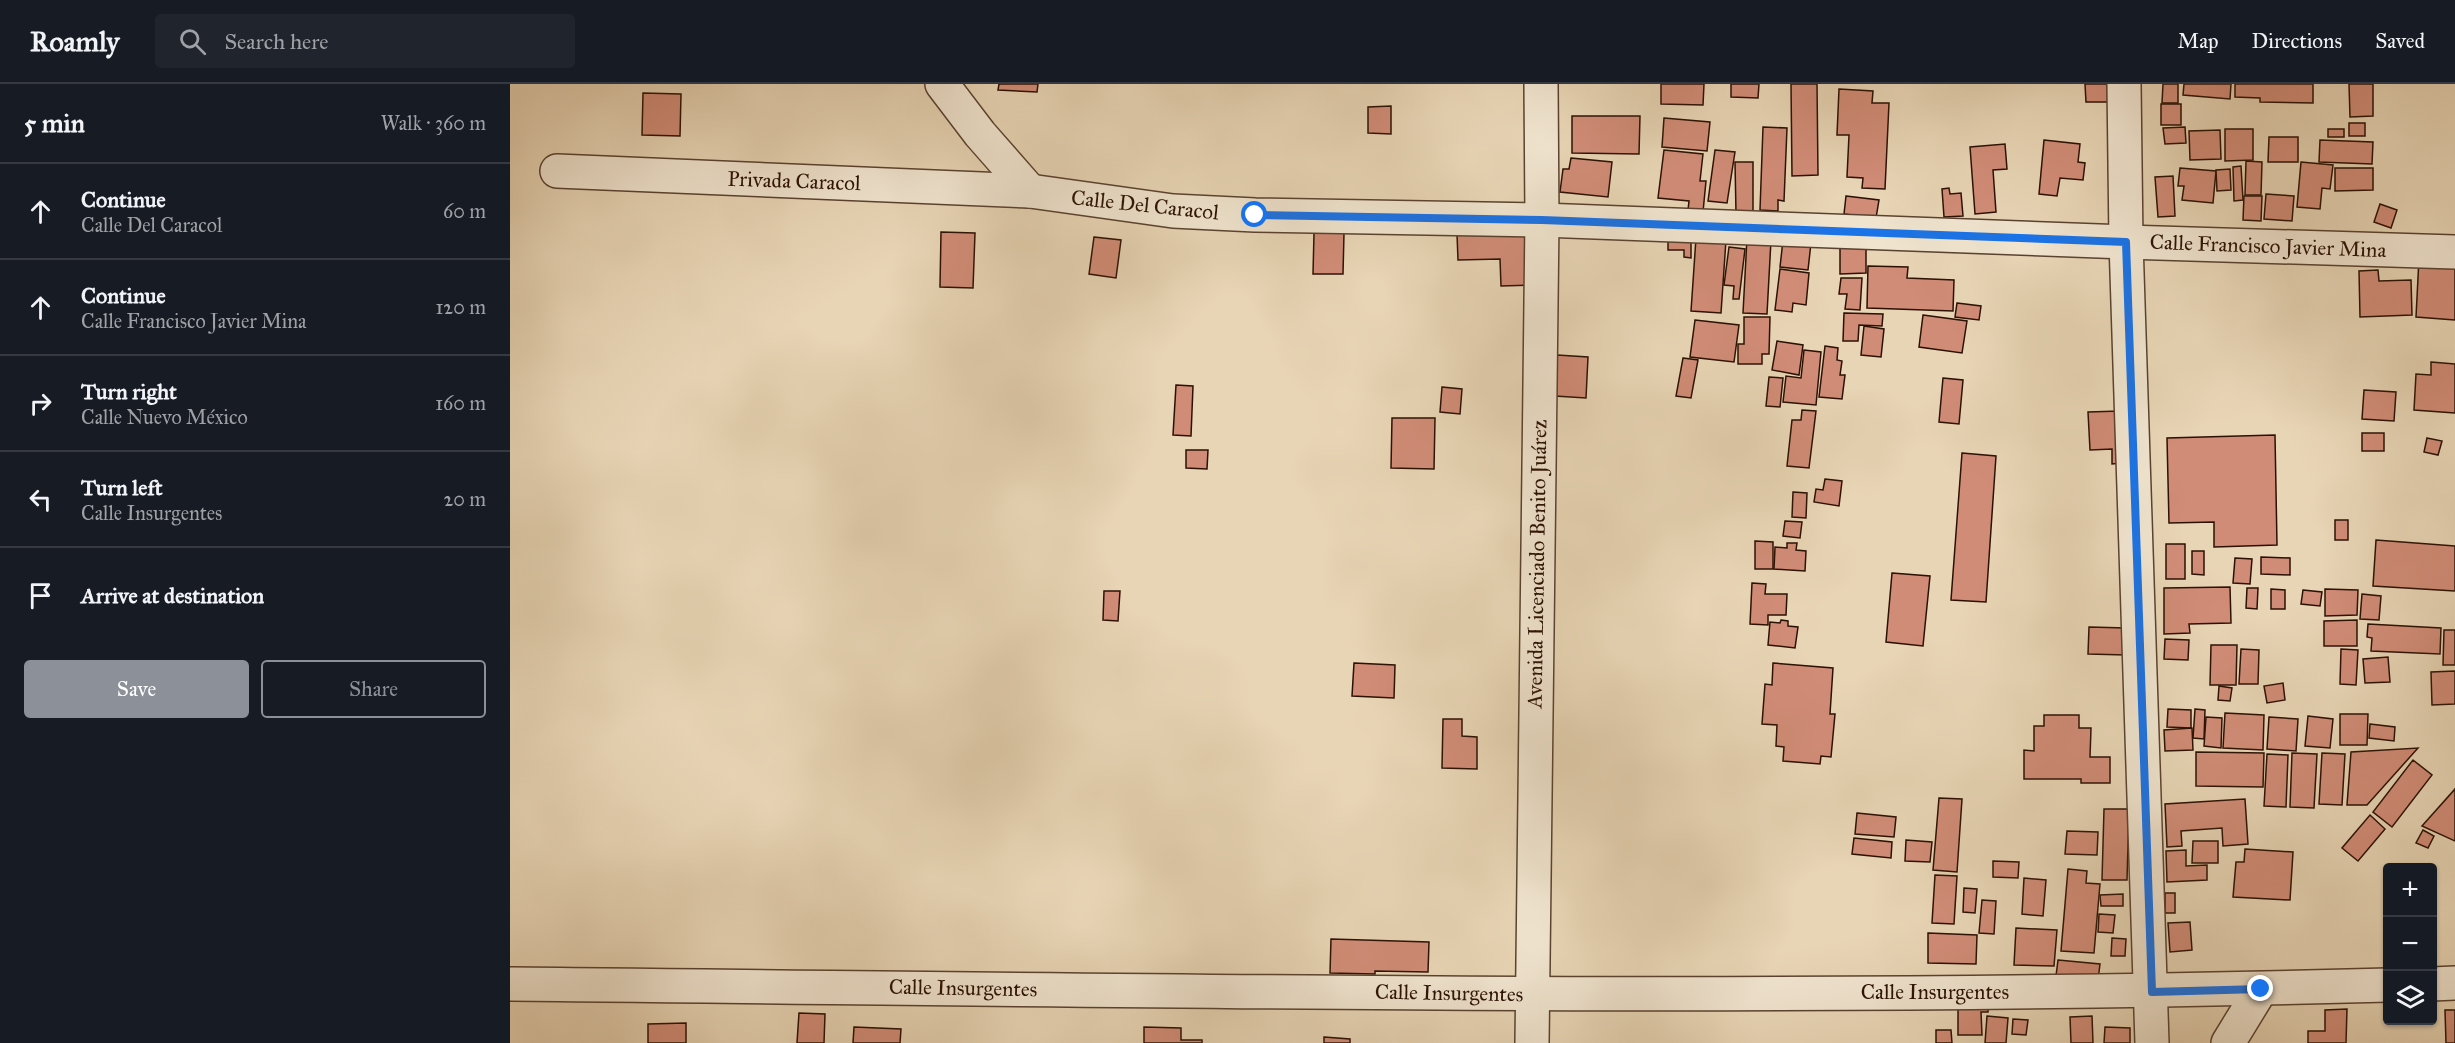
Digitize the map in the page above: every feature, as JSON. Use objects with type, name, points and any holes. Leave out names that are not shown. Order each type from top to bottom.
[{"type":"street","points":[[942,84],[980,134],[1030,191]]},
{"type":"street","name":"Avenida Licenciado Benito Juárez","points":[[1532,1043],[1542,220],[1541,84]]},
{"type":"street","points":[[2124,84],[2126,242],[2152,1043]]},
{"type":"street","name":"Privada Caracol","points":[[557,171],[1030,191]]},
{"type":"street","name":"Calle Del Caracol","points":[[1030,191],[1173,211],[1255,215],[1542,220]]},
{"type":"street","name":"Calle Francisco Javier Mina","points":[[1542,220],[2455,252]]},
{"type":"street","points":[[2437,984],[2455,983]]},
{"type":"street","name":"Calle Insurgentes","points":[[510,984],[1531,994],[2152,992],[2383,985]]},
{"type":"street","points":[[2228,1043],[2261,989]]},
{"type":"building","points":[[999,84],[1038,84],[1037,92],[998,90]]},
{"type":"building","points":[[1661,84],[1704,84],[1703,105],[1661,104]]},
{"type":"building","points":[[1731,84],[1759,84],[1758,98],[1731,97]]},
{"type":"building","points":[[1791,84],[1817,84],[1818,175],[1792,176]]},
{"type":"building","points":[[2085,84],[2109,84],[2109,102],[2086,102]]},
{"type":"building","points":[[2163,84],[2178,84],[2178,103],[2162,103]]},
{"type":"building","points":[[2184,84],[2231,84],[2230,99],[2183,95]]},
{"type":"building","points":[[2235,84],[2313,84],[2313,103],[2260,102],[2260,98],[2235,97]]},
{"type":"building","points":[[2349,84],[2373,84],[2373,116],[2350,117]]},
{"type":"building","points":[[1839,89],[1873,91],[1872,103],[1889,103],[1885,189],[1862,188],[1863,178],[1847,177],[1849,135],[1837,135]]},
{"type":"building","points":[[643,93],[681,94],[680,136],[642,135]]},
{"type":"building","points":[[2161,104],[2181,104],[2181,125],[2161,125]]},
{"type":"building","points":[[1391,106],[1391,134],[1368,133],[1368,107]]},
{"type":"building","points":[[1572,116],[1640,116],[1639,154],[1572,153]]},
{"type":"building","points":[[1664,118],[1710,122],[1707,151],[1662,147]]},
{"type":"building","points":[[2349,123],[2365,123],[2365,136],[2349,136]]},
{"type":"building","points":[[1763,127],[1787,128],[1784,201],[1778,200],[1778,211],[1760,210]]},
{"type":"building","points":[[2185,127],[2186,143],[2165,144],[2163,128]]},
{"type":"building","points":[[2225,129],[2253,129],[2253,160],[2225,161]]},
{"type":"building","points":[[2328,129],[2344,129],[2344,137],[2328,137]]},
{"type":"building","points":[[2220,130],[2221,159],[2190,160],[2189,131]]},
{"type":"building","points":[[2269,137],[2298,137],[2298,162],[2268,162]]},
{"type":"building","points":[[2044,140],[2080,144],[2078,162],[2085,163],[2083,180],[2060,178],[2057,196],[2039,194]]},
{"type":"building","points":[[2320,140],[2373,142],[2372,164],[2319,162]]},
{"type":"building","points":[[2005,144],[2007,169],[1993,170],[1996,212],[1975,214],[1970,147]]},
{"type":"building","points":[[1664,150],[1703,154],[1700,181],[1706,181],[1703,212],[1688,210],[1689,201],[1658,198]]},
{"type":"building","points":[[1715,150],[1735,152],[1727,203],[1708,201]]},
{"type":"building","points":[[1571,158],[1612,162],[1608,197],[1560,192],[1563,169],[1569,169]]},
{"type":"building","points":[[2246,161],[2262,162],[2261,195],[2245,195]]},
{"type":"building","points":[[1735,162],[1753,162],[1753,213],[1736,213]]},
{"type":"building","points":[[2301,162],[2333,165],[2330,189],[2322,188],[2320,209],[2297,207]]},
{"type":"building","points":[[2241,166],[2243,200],[2234,201],[2233,167]]},
{"type":"building","points":[[2180,168],[2216,171],[2213,203],[2182,200],[2184,186],[2178,186]]},
{"type":"building","points":[[2335,168],[2373,168],[2373,190],[2335,191]]},
{"type":"building","points":[[2230,169],[2231,190],[2217,191],[2216,170]]},
{"type":"building","points":[[2173,176],[2175,216],[2158,217],[2155,177]]},
{"type":"building","points":[[1949,188],[1950,194],[1961,193],[1963,216],[1944,217],[1942,189]]},
{"type":"building","points":[[2266,194],[2294,196],[2292,221],[2264,219]]},
{"type":"building","points":[[1846,196],[1879,200],[1876,218],[1844,214]]},
{"type":"building","points":[[2244,196],[2262,196],[2261,221],[2243,220]]},
{"type":"building","points":[[2380,204],[2397,210],[2391,228],[2374,222]]},
{"type":"building","points":[[1784,231],[1812,234],[1808,270],[1780,267]]},
{"type":"building","points":[[941,232],[975,233],[973,288],[940,287]]},
{"type":"building","points":[[1531,232],[1532,285],[1501,286],[1500,259],[1458,260],[1457,234]]},
{"type":"building","points":[[1314,233],[1344,233],[1343,274],[1313,274]]},
{"type":"building","points":[[1668,236],[1691,237],[1691,258],[1684,257],[1684,250],[1668,250]]},
{"type":"building","points":[[1094,237],[1121,240],[1116,278],[1089,274]]},
{"type":"building","points":[[1696,238],[1726,240],[1721,313],[1691,311]]},
{"type":"building","points":[[1747,238],[1771,240],[1767,314],[1743,313]]},
{"type":"building","points":[[1840,239],[1866,239],[1866,273],[1840,274]]},
{"type":"building","points":[[1729,247],[1745,249],[1739,299],[1733,299],[1734,286],[1724,285]]},
{"type":"building","points":[[2419,258],[2455,260],[2455,320],[2416,317]]},
{"type":"building","points":[[1868,266],[1908,267],[1907,278],[1954,280],[1953,311],[1867,308]]},
{"type":"building","points":[[1780,269],[1809,273],[1806,305],[1793,303],[1792,312],[1775,310]]},
{"type":"building","points":[[2378,270],[2379,281],[2411,280],[2412,315],[2360,317],[2359,271]]},
{"type":"building","points":[[1841,278],[1862,278],[1860,310],[1845,309],[1847,294],[1839,294]]},
{"type":"building","points":[[1957,303],[1981,306],[1979,320],[1955,317]]},
{"type":"building","points":[[1844,313],[1883,314],[1882,326],[1859,325],[1858,341],[1843,341]]},
{"type":"building","points":[[1923,315],[1967,321],[1962,353],[1919,347]]},
{"type":"building","points":[[1744,317],[1770,317],[1769,354],[1762,354],[1762,364],[1738,364],[1738,344],[1744,344]]},
{"type":"building","points":[[1695,320],[1739,325],[1734,362],[1690,357]]},
{"type":"building","points":[[1864,326],[1884,329],[1881,357],[1861,355]]},
{"type":"building","points":[[1777,341],[1803,345],[1799,375],[1772,370]]},
{"type":"building","points":[[1825,346],[1838,348],[1837,360],[1842,361],[1840,375],[1845,375],[1842,399],[1819,397]]},
{"type":"building","points":[[1804,350],[1821,352],[1816,405],[1783,402],[1786,376],[1801,378]]},
{"type":"building","points":[[1557,355],[1588,357],[1586,398],[1555,396]]},
{"type":"building","points":[[1683,358],[1698,360],[1691,398],[1676,396]]},
{"type":"building","points":[[2431,362],[2455,364],[2455,413],[2414,410],[2416,374],[2431,375]]},
{"type":"building","points":[[1769,377],[1783,378],[1780,407],[1766,406]]},
{"type":"building","points":[[1943,378],[1963,380],[1959,424],[1939,422]]},
{"type":"building","points":[[1176,385],[1193,386],[1191,436],[1173,435]]},
{"type":"building","points":[[1442,387],[1462,389],[1460,414],[1440,412]]},
{"type":"building","points":[[2364,390],[2396,392],[2394,421],[2362,419]]},
{"type":"building","points":[[1802,410],[1816,411],[1809,468],[1787,466],[1792,420],[1801,420]]},
{"type":"building","points":[[2120,411],[2122,463],[2112,464],[2112,449],[2090,450],[2088,412]]},
{"type":"building","points":[[1392,418],[1435,418],[1434,469],[1391,468]]},
{"type":"building","points":[[2362,433],[2384,433],[2384,451],[2362,451]]},
{"type":"building","points":[[2275,435],[2277,545],[2214,547],[2214,522],[2169,523],[2167,438]]},
{"type":"building","points":[[2427,438],[2442,441],[2438,455],[2424,452]]},
{"type":"building","points":[[1186,450],[1208,450],[1207,469],[1186,468]]},
{"type":"building","points":[[1962,453],[1996,456],[1986,602],[1951,600]]},
{"type":"building","points":[[1825,479],[1842,481],[1839,506],[1814,502],[1816,489],[1823,490]]},
{"type":"building","points":[[1793,492],[1807,493],[1806,518],[1792,517]]},
{"type":"building","points":[[2335,520],[2348,520],[2348,540],[2335,540]]},
{"type":"building","points":[[1785,521],[1802,522],[1800,538],[1783,536]]},
{"type":"building","points":[[2376,540],[2455,546],[2455,591],[2373,586]]},
{"type":"building","points":[[1755,541],[1773,542],[1773,569],[1755,569]]},
{"type":"building","points":[[1787,543],[1797,543],[1796,550],[1806,551],[1805,571],[1774,569],[1775,547],[1787,548]]},
{"type":"building","points":[[2166,544],[2185,544],[2185,579],[2166,579]]},
{"type":"building","points":[[2192,551],[2204,551],[2204,575],[2192,574]]},
{"type":"building","points":[[2261,557],[2290,558],[2290,575],[2261,574]]},
{"type":"building","points":[[2235,558],[2252,559],[2250,584],[2233,583]]},
{"type":"building","points":[[1892,573],[1930,576],[1923,646],[1886,642]]},
{"type":"building","points":[[1752,583],[1766,584],[1765,594],[1787,594],[1786,615],[1768,615],[1768,625],[1750,624]]},
{"type":"building","points":[[2230,587],[2231,623],[2189,624],[2190,633],[2164,634],[2164,588]]},
{"type":"building","points":[[2247,588],[2258,588],[2257,609],[2246,608]]},
{"type":"building","points":[[2271,589],[2285,590],[2285,609],[2271,609]]},
{"type":"building","points":[[2325,589],[2358,590],[2357,615],[2325,616]]},
{"type":"building","points":[[2303,590],[2322,592],[2320,606],[2301,604]]},
{"type":"building","points":[[1104,591],[1120,591],[1118,621],[1103,620]]},
{"type":"building","points":[[2362,594],[2381,596],[2379,620],[2360,619]]},
{"type":"building","points":[[1781,620],[1788,621],[1788,626],[1798,627],[1795,648],[1768,645],[1770,622],[1780,623]]},
{"type":"building","points":[[2357,620],[2357,646],[2324,646],[2324,621]]},
{"type":"building","points":[[2368,624],[2441,628],[2440,654],[2371,651],[2372,638],[2367,637]]},
{"type":"building","points":[[2089,627],[2126,628],[2126,655],[2088,654]]},
{"type":"building","points":[[2444,630],[2455,630],[2455,665],[2443,665]]},
{"type":"building","points":[[2165,639],[2189,640],[2188,660],[2164,659]]},
{"type":"building","points":[[2211,645],[2237,645],[2236,685],[2210,685]]},
{"type":"building","points":[[2241,649],[2259,650],[2258,684],[2239,684]]},
{"type":"building","points":[[2341,649],[2358,650],[2356,685],[2340,684]]},
{"type":"building","points":[[2388,657],[2390,682],[2365,683],[2363,659]]},
{"type":"building","points":[[1354,663],[1395,665],[1394,698],[1352,696]]},
{"type":"building","points":[[1773,663],[1833,668],[1830,714],[1835,714],[1831,757],[1821,756],[1820,764],[1783,761],[1784,747],[1776,746],[1777,725],[1762,724],[1765,684],[1772,685]]},
{"type":"building","points":[[2455,671],[2455,704],[2432,705],[2431,672]]},
{"type":"building","points":[[2283,683],[2285,700],[2267,703],[2264,686]]},
{"type":"building","points":[[2219,686],[2232,688],[2230,701],[2218,700]]},
{"type":"building","points":[[2168,709],[2191,710],[2191,728],[2167,727]]},
{"type":"building","points":[[2195,709],[2205,710],[2204,739],[2193,738]]},
{"type":"building","points":[[2225,713],[2264,715],[2263,750],[2223,748]]},
{"type":"building","points":[[2340,714],[2368,714],[2367,745],[2340,745]]},
{"type":"building","points":[[2044,715],[2079,715],[2079,728],[2091,728],[2090,757],[2110,757],[2110,783],[2081,783],[2081,779],[2024,779],[2024,750],[2034,751],[2034,726],[2044,726]]},
{"type":"building","points":[[2308,716],[2333,719],[2330,748],[2305,746]]},
{"type":"building","points":[[2206,717],[2222,718],[2221,748],[2204,746]]},
{"type":"building","points":[[2269,717],[2298,719],[2296,751],[2267,749]]},
{"type":"building","points":[[1443,719],[1462,719],[1462,736],[1477,737],[1477,769],[1442,768]]},
{"type":"building","points":[[2370,724],[2395,727],[2394,741],[2369,738]]},
{"type":"building","points":[[2192,728],[2193,750],[2165,751],[2164,730]]},
{"type":"building","points":[[2418,748],[2367,805],[2347,805],[2351,752]]},
{"type":"building","points":[[2196,752],[2264,753],[2263,787],[2196,786]]},
{"type":"building","points":[[2292,753],[2317,754],[2314,808],[2290,807]]},
{"type":"building","points":[[2322,753],[2345,754],[2342,805],[2319,804]]},
{"type":"building","points":[[2267,754],[2288,755],[2286,807],[2264,806]]},
{"type":"building","points":[[2413,760],[2432,775],[2392,827],[2373,812]]},
{"type":"building","points":[[2455,789],[2455,841],[2422,826]]},
{"type":"building","points":[[1939,798],[1962,799],[1957,872],[1933,870]]},
{"type":"building","points":[[2245,799],[2248,844],[2223,846],[2222,828],[2181,831],[2182,846],[2167,847],[2165,804]]},
{"type":"building","points":[[2104,809],[2129,809],[2127,880],[2102,880]]},
{"type":"building","points":[[1857,813],[1896,817],[1894,837],[1855,834]]},
{"type":"building","points":[[2370,815],[2385,829],[2358,861],[2342,848]]},
{"type":"building","points":[[2423,830],[2434,836],[2428,848],[2416,843]]},
{"type":"building","points":[[2067,831],[2098,832],[2097,855],[2065,854]]},
{"type":"building","points":[[1854,838],[1892,842],[1891,858],[1852,854]]},
{"type":"building","points":[[1906,840],[1932,842],[1930,862],[1905,861]]},
{"type":"building","points":[[2193,841],[2218,841],[2218,863],[2192,863]]},
{"type":"building","points":[[2245,849],[2293,852],[2290,900],[2233,897],[2236,862],[2244,862]]},
{"type":"building","points":[[2186,850],[2186,866],[2207,865],[2207,880],[2167,882],[2166,851]]},
{"type":"building","points":[[1993,861],[2019,862],[2018,878],[1993,877]]},
{"type":"building","points":[[2068,869],[2087,871],[2086,883],[2100,884],[2094,953],[2061,951]]},
{"type":"building","points":[[1935,875],[1957,876],[1954,924],[1932,923]]},
{"type":"building","points":[[2024,878],[2046,880],[2043,916],[2022,914]]},
{"type":"building","points":[[1964,888],[1977,889],[1975,913],[1963,912]]},
{"type":"building","points":[[2165,893],[2175,893],[2175,913],[2165,913]]},
{"type":"building","points":[[2123,894],[2123,906],[2101,906],[2100,895]]},
{"type":"building","points":[[1982,900],[1996,901],[1994,934],[1979,933]]},
{"type":"building","points":[[2099,914],[2115,915],[2113,933],[2098,932]]},
{"type":"building","points":[[2190,922],[2192,950],[2170,952],[2168,923]]},
{"type":"building","points":[[2016,928],[2057,930],[2054,966],[2014,965]]},
{"type":"building","points":[[1928,933],[1977,935],[1976,964],[1928,963]]},
{"type":"building","points":[[2112,938],[2126,939],[2125,956],[2111,956]]},
{"type":"building","points":[[1331,939],[1429,942],[1428,972],[1330,973]]},
{"type":"building","points":[[2058,960],[2100,964],[2098,980],[2056,976]]},
{"type":"building","points":[[1958,999],[1988,999],[1988,1012],[1981,1012],[1982,1035],[1958,1035]]},
{"type":"building","points":[[2347,1009],[2346,1043],[2308,1043],[2308,1031],[2325,1031],[2325,1010]]},
{"type":"building","points":[[2445,1010],[2455,1010],[2455,1043],[2446,1043]]},
{"type":"building","points":[[799,1013],[825,1014],[824,1043],[797,1043]]},
{"type":"building","points":[[1987,1016],[2008,1018],[2006,1043],[1985,1043]]},
{"type":"building","points":[[2092,1016],[2093,1043],[2071,1043],[2070,1017]]},
{"type":"building","points":[[2013,1019],[2028,1020],[2026,1035],[2012,1034]]},
{"type":"building","points":[[686,1023],[686,1043],[648,1043],[648,1024]]},
{"type":"building","points":[[854,1027],[901,1029],[900,1043],[853,1043]]},
{"type":"building","points":[[1144,1027],[1181,1028],[1181,1040],[1202,1040],[1202,1043],[1144,1043]]},
{"type":"building","points":[[2105,1027],[2130,1028],[2130,1043],[2104,1043]]},
{"type":"building","points":[[1936,1030],[1951,1030],[1952,1043],[1936,1043]]},
{"type":"building","points":[[1324,1037],[1350,1039],[1350,1043],[1324,1043]]},
{"type":"route","points":[[1255,215],[1542,220],[2126,242],[2152,992],[2261,989]]}]
